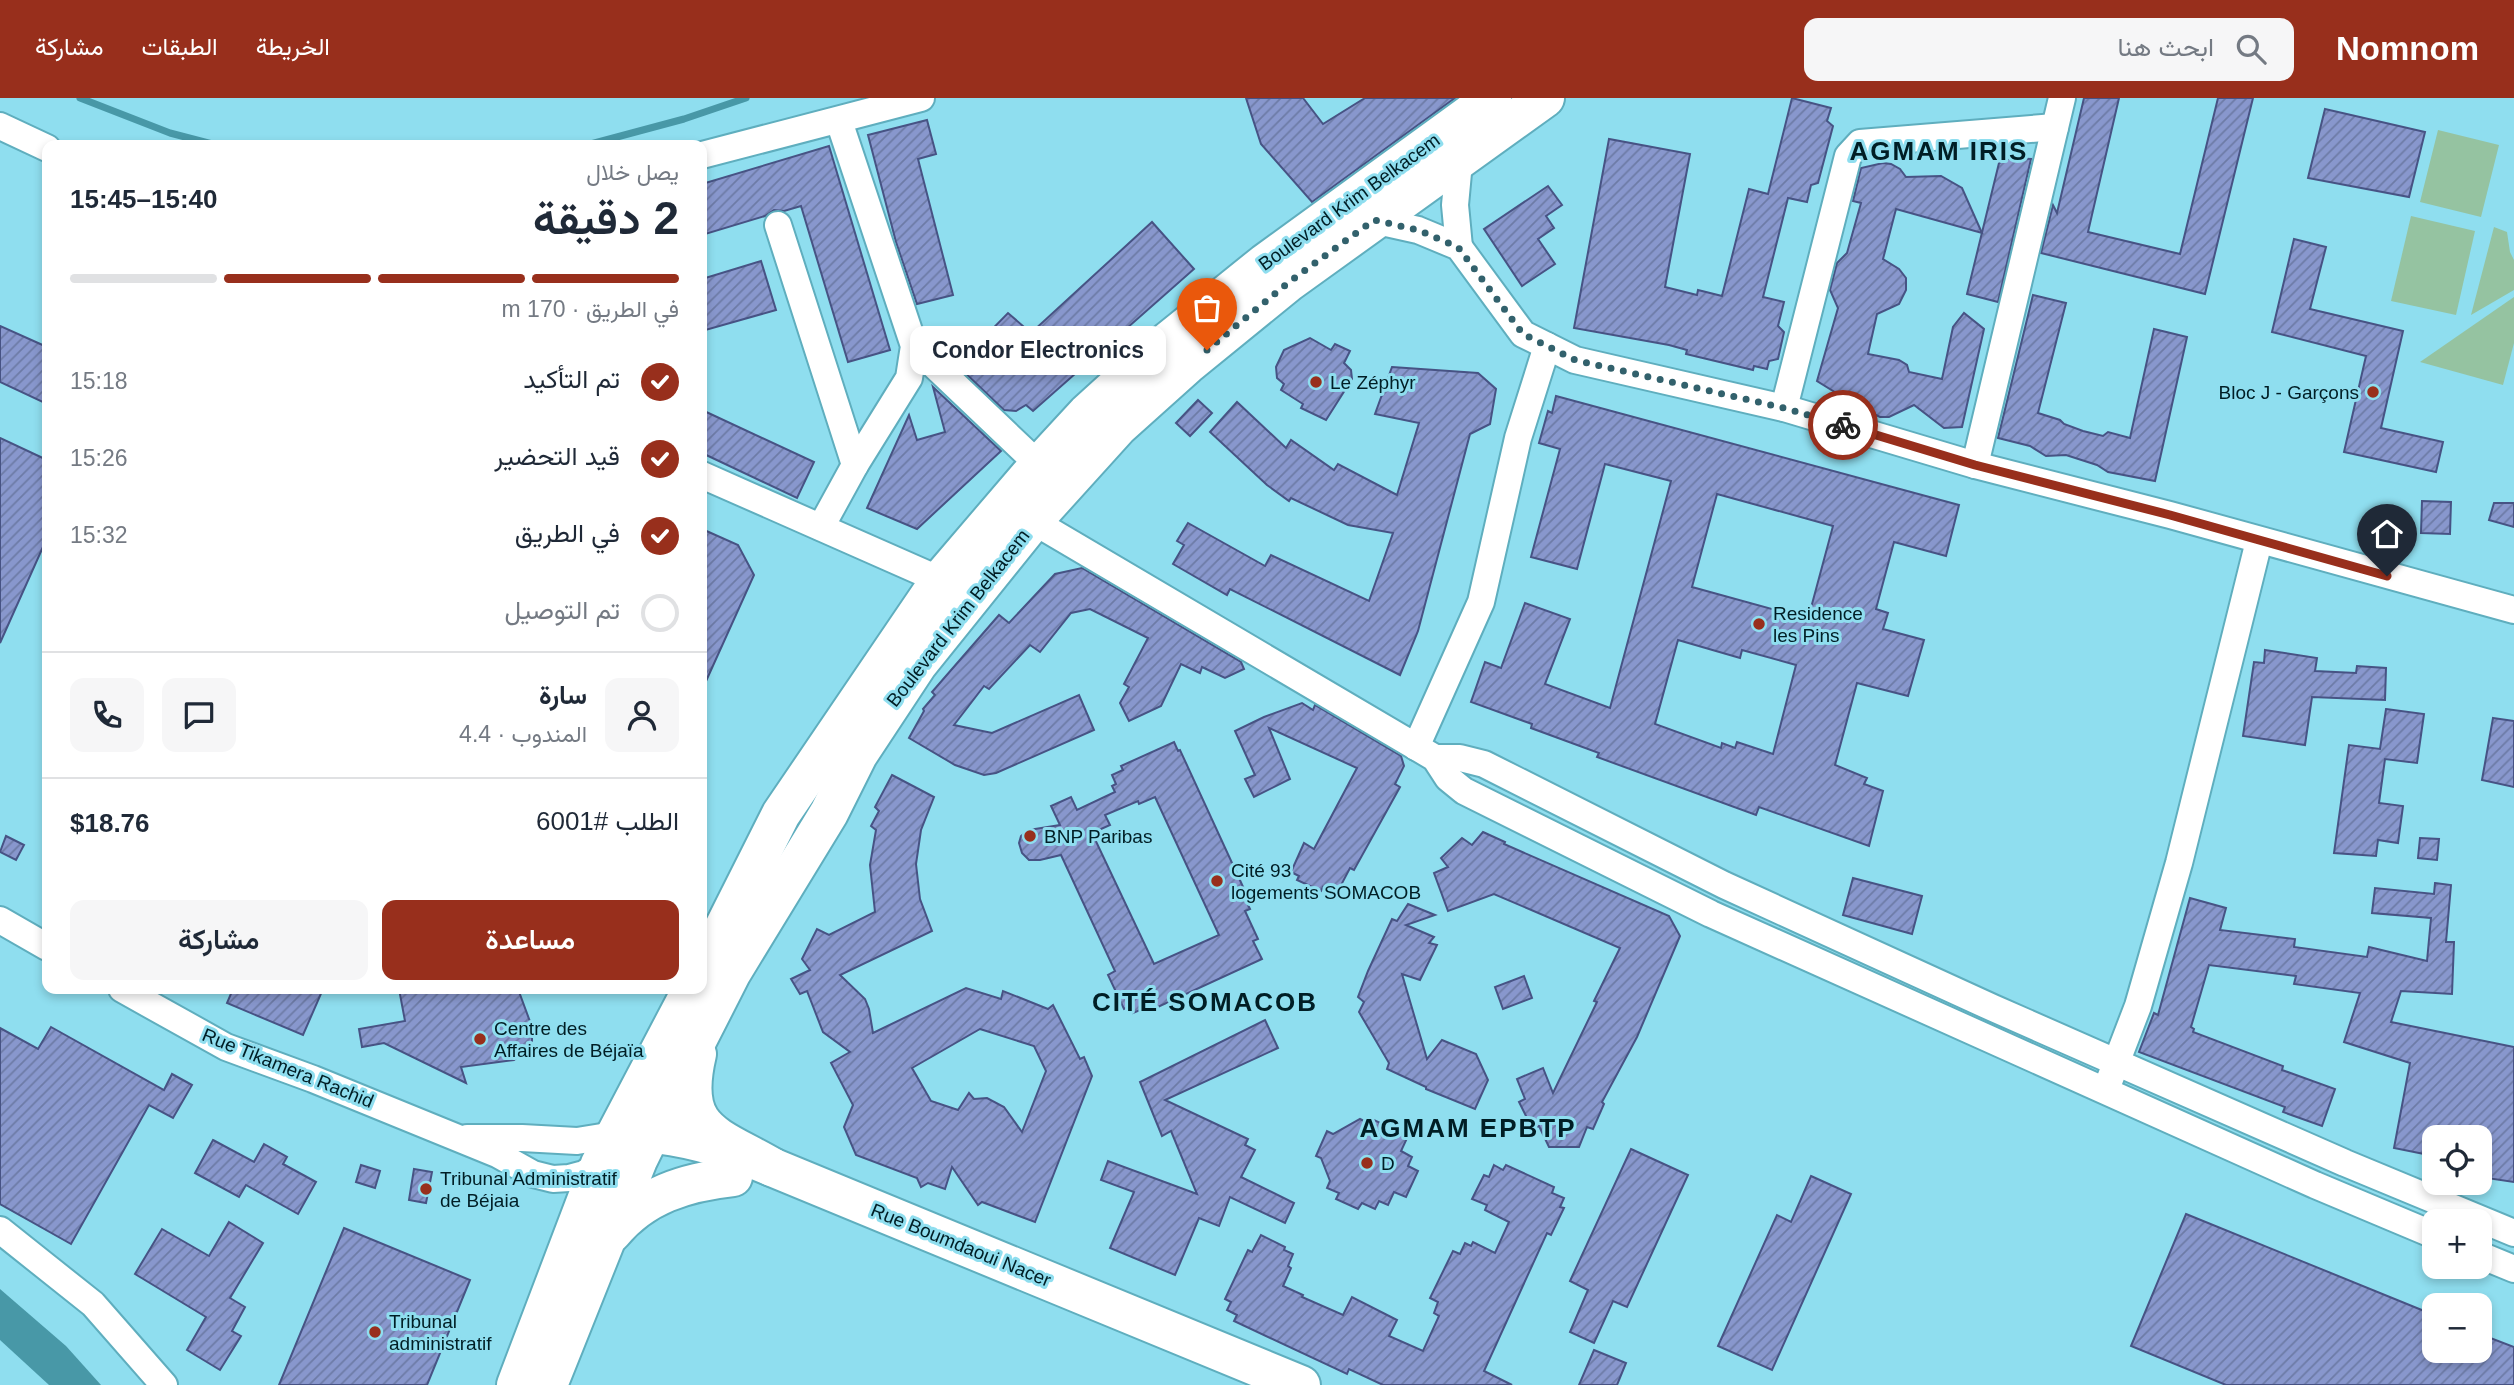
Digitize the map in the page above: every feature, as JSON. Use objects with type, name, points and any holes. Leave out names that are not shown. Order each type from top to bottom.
[{"type":"main road","name":"Boulevard Krim Belkacem","points":[[707,961],[781,814],[940,580],[1039,465],[1087,413],[1143,362],[1265,263],[1492,98]]},
{"type":"main road","name":"Boulevard Krim Belkacem","points":[[548,1385],[607,1240],[626,1148],[704,1028],[732,972],[829,813],[858,755],[918,664],[1033,521],[1119,426],[1177,374],[1289,282],[1545,98]]},
{"type":"main road","name":"Boulevard Krim Belkacem","points":[[516,1385],[626,1148],[690,994]]},
{"type":"main road","points":[[704,1028],[691,1082],[694,1107],[700,1121],[708,1131],[772,1167]]},
{"type":"main road","name":"Rue Boumdaoui Nacer","points":[[626,1148],[719,1147],[1301,1385]]},
{"type":"main road","name":"Rue Boumdaoui Nacer","points":[[626,1148],[671,1161],[702,1166],[822,1211],[1237,1385]]},
{"type":"main road","points":[[607,1240],[627,1217],[659,1195],[696,1182],[733,1177]]},
{"type":"street","points":[[707,154],[839,121],[877,104],[921,98]]},
{"type":"street","points":[[1975,465],[2062,98]]},
{"type":"street","points":[[821,527],[855,465],[909,378],[914,346],[839,121]]},
{"type":"street","points":[[0,127],[42,146]]},
{"type":"street","points":[[1784,408],[1848,156],[1860,143],[2055,127]]},
{"type":"street","points":[[1458,247],[1455,205],[1459,162]]},
{"type":"street","points":[[1374,220],[1418,230],[1458,247],[1523,334],[1575,360],[1784,408],[1975,465],[2170,515],[2514,610]]},
{"type":"street","points":[[778,225],[855,465]]},
{"type":"street","points":[[914,346],[1039,465]]},
{"type":"street","points":[[1425,753],[1481,602],[1518,438],[1548,346]]},
{"type":"street","points":[[707,477],[940,580]]},
{"type":"street","points":[[1033,521],[1425,753],[1464,791],[1711,914],[2422,1230]]},
{"type":"street","points":[[2105,1090],[2118,1063],[2138,1006],[2179,863],[2259,541]]},
{"type":"street","points":[[1425,753],[1484,764],[1724,885],[2345,1163],[2514,1233]]},
{"type":"street","points":[[0,920],[42,944]]},
{"type":"street","name":"Rue Tikamera Rachid","points":[[131,994],[226,1046],[497,1154],[533,1174],[553,1179],[584,1174],[626,1148]]},
{"type":"street","name":"Rue Tikamera Rachid","points":[[458,1139],[506,1137],[577,1141],[626,1148]]},
{"type":"street","points":[[0,1230],[93,1304],[164,1385]]},
{"type":"street","points":[[2492,1260],[2514,1269]]},
{"type":"shaded area","points":[[2438,130],[2499,145],[2481,217],[2420,202]]},
{"type":"shaded area","points":[[2411,216],[2475,231],[2456,315],[2391,301]]},
{"type":"shaded area","points":[[2494,227],[2507,232],[2514,260],[2514,290],[2471,315]]},
{"type":"shaded area","points":[[2514,297],[2514,343],[2503,385],[2420,362]]},
{"type":"shaded area","points":[[0,1289],[66,1346],[101,1385],[49,1385],[0,1340]]},
{"type":"building","points":[[1246,98],[1303,98],[1323,124],[1365,98],[1455,98],[1312,202],[1261,144]]},
{"type":"building","points":[[1792,98],[1831,108],[1827,121],[1833,126],[1818,183],[1811,185],[1807,202],[1788,198],[1763,297],[1784,302],[1778,326],[1784,332],[1778,359],[1769,361],[1767,369],[1754,366],[1753,370],[1686,354],[1687,350],[1669,345],[1574,328],[1609,139],[1690,154],[1665,287],[1697,295],[1698,290],[1722,296],[1749,189],[1768,194]]},
{"type":"building","points":[[2084,98],[2119,98],[2088,232],[2180,254],[2218,98],[2253,98],[2205,294],[2041,253],[2053,205],[2057,213]]},
{"type":"building","points":[[2325,109],[2425,132],[2409,197],[2308,178]]},
{"type":"building","points":[[927,120],[936,154],[918,159],[953,295],[917,304],[896,242],[868,135]]},
{"type":"building","points":[[829,146],[890,350],[848,362],[801,206],[784,211],[774,210],[765,216],[707,233],[707,183]]},
{"type":"building","points":[[2010,158],[2031,159],[1998,302],[1967,294],[1999,163]]},
{"type":"building","points":[[1883,163],[1900,169],[1906,177],[1941,176],[1962,188],[1982,233],[1896,209],[1883,259],[1899,269],[1906,278],[1906,290],[1899,304],[1877,314],[1868,354],[1899,360],[1907,365],[1909,372],[1942,379],[1953,327],[1964,313],[1984,329],[1962,427],[1944,428],[1914,405],[1889,417],[1880,417],[1863,409],[1857,394],[1838,394],[1817,381],[1838,308],[1830,290],[1837,263],[1847,253],[1861,203],[1853,201],[1861,168]]},
{"type":"building","points":[[1548,186],[1562,205],[1546,216],[1554,228],[1538,239],[1555,264],[1522,286],[1484,229]]},
{"type":"building","points":[[1152,222],[1194,269],[1033,411],[1026,405],[1016,411],[1004,410],[960,368],[964,365],[960,362],[1008,313],[1031,333]]},
{"type":"building","points":[[2294,239],[2326,247],[2310,309],[2403,331],[2381,428],[2443,442],[2436,472],[2344,452],[2366,356],[2272,332]]},
{"type":"building","points":[[761,261],[776,310],[707,330],[707,277]]},
{"type":"building","points":[[2033,295],[2066,303],[2038,413],[2083,431],[2103,436],[2108,432],[2130,438],[2154,329],[2187,337],[2155,481],[2108,472],[2097,465],[2066,455],[2046,456],[2030,446],[1998,438]]},
{"type":"building","points":[[0,326],[42,345],[42,402],[0,382]]},
{"type":"building","name":"Le Zéphyr","points":[[1310,338],[1331,350],[1335,344],[1350,351],[1344,363],[1351,370],[1352,379],[1326,420],[1301,408],[1303,404],[1281,390],[1284,384],[1277,378],[1276,367],[1284,350]]},
{"type":"building","points":[[1392,367],[1478,373],[1496,389],[1490,424],[1470,434],[1418,631],[1400,675],[1230,589],[1227,595],[1173,564],[1184,545],[1177,541],[1188,523],[1265,566],[1271,555],[1369,601],[1393,533],[1348,525],[1291,498],[1289,501],[1267,485],[1210,432],[1237,402],[1286,448],[1291,440],[1334,470],[1338,464],[1397,495],[1419,423],[1375,414]]},
{"type":"building","points":[[933,387],[1001,451],[917,529],[867,508],[909,415],[917,440],[945,432]]},
{"type":"building","name":"Residence les Pins","points":[[1556,396],[1959,505],[1946,556],[1894,542],[1876,609],[1888,613],[1883,629],[1924,640],[1908,696],[1857,683],[1835,765],[1867,778],[1864,784],[1883,791],[1869,846],[1759,807],[1756,815],[1597,757],[1599,753],[1531,728],[1532,724],[1471,702],[1485,662],[1501,668],[1525,603],[1570,619],[1545,684],[1610,708],[1671,481],[1605,464],[1577,569],[1531,557],[1560,449],[1539,443],[1548,411],[1552,413]],"holes":[[[1717,494],[1833,526],[1808,619],[1692,587]],[[1678,640],[1740,658],[1742,650],[1796,665],[1773,754],[1737,742],[1735,748],[1722,743],[1721,748],[1655,724]]]},
{"type":"building","points":[[1198,400],[1212,413],[1190,436],[1176,423]]},
{"type":"building","points":[[707,412],[814,462],[797,498],[707,455]]},
{"type":"building","points":[[0,438],[42,458],[42,549],[0,643]]},
{"type":"building","points":[[2422,501],[2451,502],[2450,534],[2421,533]]},
{"type":"building","points":[[2494,503],[2514,503],[2514,527],[2489,520]]},
{"type":"building","points":[[707,531],[738,545],[754,575],[707,679]]},
{"type":"building","points":[[1082,568],[1241,662],[1244,669],[1225,678],[1202,667],[1200,673],[1181,664],[1161,706],[1129,721],[1120,703],[1129,687],[1124,684],[1148,638],[1090,609],[1071,613],[1040,652],[1030,645],[989,689],[984,686],[954,725],[992,733],[1079,695],[1094,730],[996,773],[984,775],[955,765],[909,738],[923,709],[935,695],[932,692],[999,615],[1009,623],[1055,574]]},
{"type":"building","points":[[2265,650],[2317,658],[2315,671],[2356,673],[2357,666],[2386,668],[2385,700],[2312,697],[2305,745],[2243,736],[2254,662],[2264,663]]},
{"type":"building","points":[[1302,703],[1313,710],[1315,705],[1401,756],[1404,766],[1395,784],[1400,787],[1354,870],[1350,868],[1339,889],[1333,886],[1331,892],[1323,887],[1321,891],[1297,880],[1299,876],[1291,872],[1304,843],[1314,849],[1357,768],[1269,728],[1290,779],[1254,797],[1245,779],[1255,775],[1235,731]]},
{"type":"building","points":[[2386,709],[2424,714],[2417,763],[2385,759],[2379,803],[2403,806],[2398,843],[2378,840],[2376,856],[2334,853],[2349,745],[2380,749]]},
{"type":"building","points":[[2493,718],[2514,721],[2514,787],[2482,780]]},
{"type":"building","name":"Cité 93 logements SOMACOB","points":[[1174,742],[1178,751],[1180,750],[1250,902],[1247,903],[1250,909],[1245,911],[1258,939],[1253,941],[1262,959],[1147,1012],[1145,1008],[1133,1013],[1130,1006],[1124,1009],[1108,975],[1115,971],[1061,855],[1029,860],[1022,853],[1019,843],[1021,836],[1029,830],[1060,825],[1051,806],[1071,797],[1077,810],[1115,792],[1112,786],[1116,784],[1112,775],[1123,770],[1121,766]],"holes":[[[1155,797],[1219,935],[1154,964],[1092,833],[1110,825],[1105,815]]]},
{"type":"building","points":[[892,775],[934,797],[921,830],[916,864],[920,899],[932,931],[840,975],[865,999],[873,1033],[966,988],[1001,999],[1003,991],[1048,1009],[1053,1005],[1080,1059],[1084,1057],[1092,1076],[1035,1222],[982,1202],[978,1205],[952,1167],[945,1189],[928,1183],[921,1187],[917,1178],[856,1155],[844,1127],[853,1105],[831,1063],[850,1052],[823,1032],[807,991],[800,994],[791,979],[810,970],[802,959],[817,929],[829,935],[875,912],[870,865],[876,830],[871,826],[879,811],[875,807]],"holes":[[[980,1029],[1034,1046],[1046,1071],[1022,1132],[1004,1107],[987,1098],[974,1099],[969,1093],[958,1110],[931,1101],[912,1068]]]},
{"type":"building","points":[[1483,832],[1505,842],[1504,844],[1669,916],[1680,936],[1637,1037],[1602,1102],[1604,1104],[1593,1129],[1587,1127],[1579,1147],[1549,1147],[1539,1126],[1533,1130],[1519,1102],[1525,1099],[1517,1079],[1543,1068],[1553,1093],[1620,948],[1494,894],[1448,911],[1434,873],[1448,867],[1441,858],[1462,838],[1472,845]]},
{"type":"building","points":[[6,836],[24,845],[16,860],[0,852]]},
{"type":"building","points":[[2420,838],[2439,839],[2437,860],[2418,858]]},
{"type":"building","points":[[1853,878],[1922,896],[1912,934],[1843,915]]},
{"type":"building","points":[[2435,883],[2451,885],[2446,942],[2454,942],[2452,994],[2401,991],[2391,1022],[2514,1047],[2514,1182],[2492,1179],[2492,1125],[2422,1125],[2422,1154],[2394,1148],[2410,1063],[2344,1042],[2360,993],[2294,984],[2296,976],[2209,965],[2191,1027],[2193,1032],[2283,1066],[2282,1070],[2335,1089],[2322,1126],[2283,1112],[2285,1107],[2139,1052],[2154,1013],[2158,1015],[2190,898],[2226,908],[2220,930],[2295,939],[2294,947],[2367,957],[2369,947],[2427,961],[2431,918],[2372,913],[2375,888],[2434,894]]},
{"type":"building","points":[[1408,904],[1435,915],[1406,925],[1434,937],[1429,943],[1437,945],[1420,980],[1402,974],[1427,1059],[1442,1040],[1476,1054],[1488,1080],[1475,1109],[1387,1069],[1389,1063],[1359,1012],[1364,1002],[1358,997],[1368,971],[1392,919],[1397,921]]},
{"type":"building","points":[[1524,976],[1532,998],[1503,1009],[1495,987]]},
{"type":"building","points":[[231,994],[321,994],[303,1035],[227,1003]]},
{"type":"building","name":"Centre des Affaires de Béjaïa","points":[[400,994],[520,994],[532,1027],[532,1044],[514,1060],[461,1067],[466,1083],[384,1043],[362,1047],[359,1029],[405,1021]]},
{"type":"building","points":[[1265,1020],[1278,1048],[1165,1100],[1248,1139],[1245,1145],[1255,1150],[1241,1177],[1294,1203],[1285,1223],[1230,1197],[1219,1226],[1199,1218],[1175,1275],[1110,1248],[1134,1192],[1101,1180],[1108,1161],[1197,1194],[1171,1131],[1162,1136],[1140,1082]]},
{"type":"building","points":[[51,1027],[164,1090],[172,1074],[192,1085],[173,1118],[149,1105],[71,1244],[0,1204],[0,1028],[38,1049]]},
{"type":"building","name":"D","points":[[1360,1119],[1370,1124],[1372,1119],[1408,1136],[1401,1151],[1412,1157],[1408,1166],[1418,1171],[1406,1197],[1394,1192],[1388,1205],[1379,1201],[1375,1209],[1362,1203],[1358,1209],[1336,1199],[1339,1193],[1327,1188],[1330,1181],[1321,1158],[1316,1156],[1327,1131],[1333,1134]]},
{"type":"building","points":[[213,1140],[254,1162],[264,1144],[287,1157],[283,1164],[316,1182],[298,1214],[246,1185],[239,1197],[195,1173]]},
{"type":"building","points":[[1631,1149],[1688,1175],[1627,1307],[1613,1301],[1594,1343],[1570,1332],[1588,1290],[1570,1281]]},
{"type":"building","points":[[361,1165],[380,1171],[375,1188],[356,1182]]},
{"type":"building","points":[[1494,1165],[1503,1170],[1506,1165],[1554,1187],[1552,1193],[1564,1198],[1560,1207],[1564,1208],[1551,1235],[1547,1233],[1484,1371],[1512,1385],[1383,1385],[1349,1369],[1347,1374],[1234,1321],[1237,1315],[1227,1310],[1231,1302],[1225,1299],[1248,1250],[1252,1252],[1261,1235],[1293,1254],[1288,1266],[1291,1268],[1283,1286],[1343,1315],[1352,1297],[1397,1320],[1389,1336],[1423,1351],[1439,1316],[1434,1313],[1438,1302],[1430,1298],[1453,1251],[1460,1254],[1465,1243],[1471,1246],[1473,1242],[1495,1253],[1509,1222],[1485,1210],[1487,1205],[1472,1199],[1484,1175],[1489,1177]]},
{"type":"building","points":[[414,1169],[432,1172],[426,1203],[409,1200]]},
{"type":"building","points":[[1811,1176],[1851,1194],[1772,1370],[1718,1346],[1777,1215],[1791,1222]]},
{"type":"building","points":[[2186,1214],[2422,1310],[2422,1363],[2492,1363],[2492,1339],[2514,1347],[2514,1385],[2226,1385],[2131,1346]]},
{"type":"building","points":[[229,1222],[263,1243],[230,1298],[245,1307],[232,1331],[241,1336],[220,1370],[187,1350],[206,1317],[135,1274],[162,1229],[209,1256]]},
{"type":"building","name":"Tribunal administratif","points":[[344,1228],[470,1280],[427,1385],[279,1385]]},
{"type":"building","points":[[1594,1350],[1626,1363],[1617,1385],[1579,1385]]},
{"type":"waterway","points":[[80,98],[170,133],[197,140]]},
{"type":"waterway","points":[[606,140],[684,119],[746,98]]},
{"type":"way so far","points":[[1207,350],[1289,282],[1374,220],[1418,230],[1458,247],[1523,334],[1575,360],[1784,408],[1843,425]]},
{"type":"place","name":"Condor Electronics","points":[[1207,350]]},
{"type":"place","name":"Le Zéphyr","points":[[1316,382]]},
{"type":"place","name":"Bloc J - Garçons","points":[[2373,392]]},
{"type":"place","name":"Residence les Pins","points":[[1759,624]]},
{"type":"place","name":"BNP Paribas","points":[[1030,836]]},
{"type":"place","name":"Cité 93 logements SOMACOB","points":[[1217,881]]},
{"type":"place","name":"Centre des Affaires de Béjaïa","points":[[480,1039]]},
{"type":"place","name":"D","points":[[1367,1163]]},
{"type":"place","name":"Tribunal Administratif de Béjaia","points":[[426,1189]]},
{"type":"place","name":"Tribunal administratif","points":[[375,1332]]},
{"type":"district","name":"AGMAM IRIS","points":[[1939,151]]},
{"type":"district","name":"CITÉ SOMACOB","points":[[1205,1002]]},
{"type":"district","name":"AGMAM EPBTP","points":[[1468,1128]]},
{"type":"route","points":[[1843,425],[1975,465],[2170,515],[2387,576]]}]
